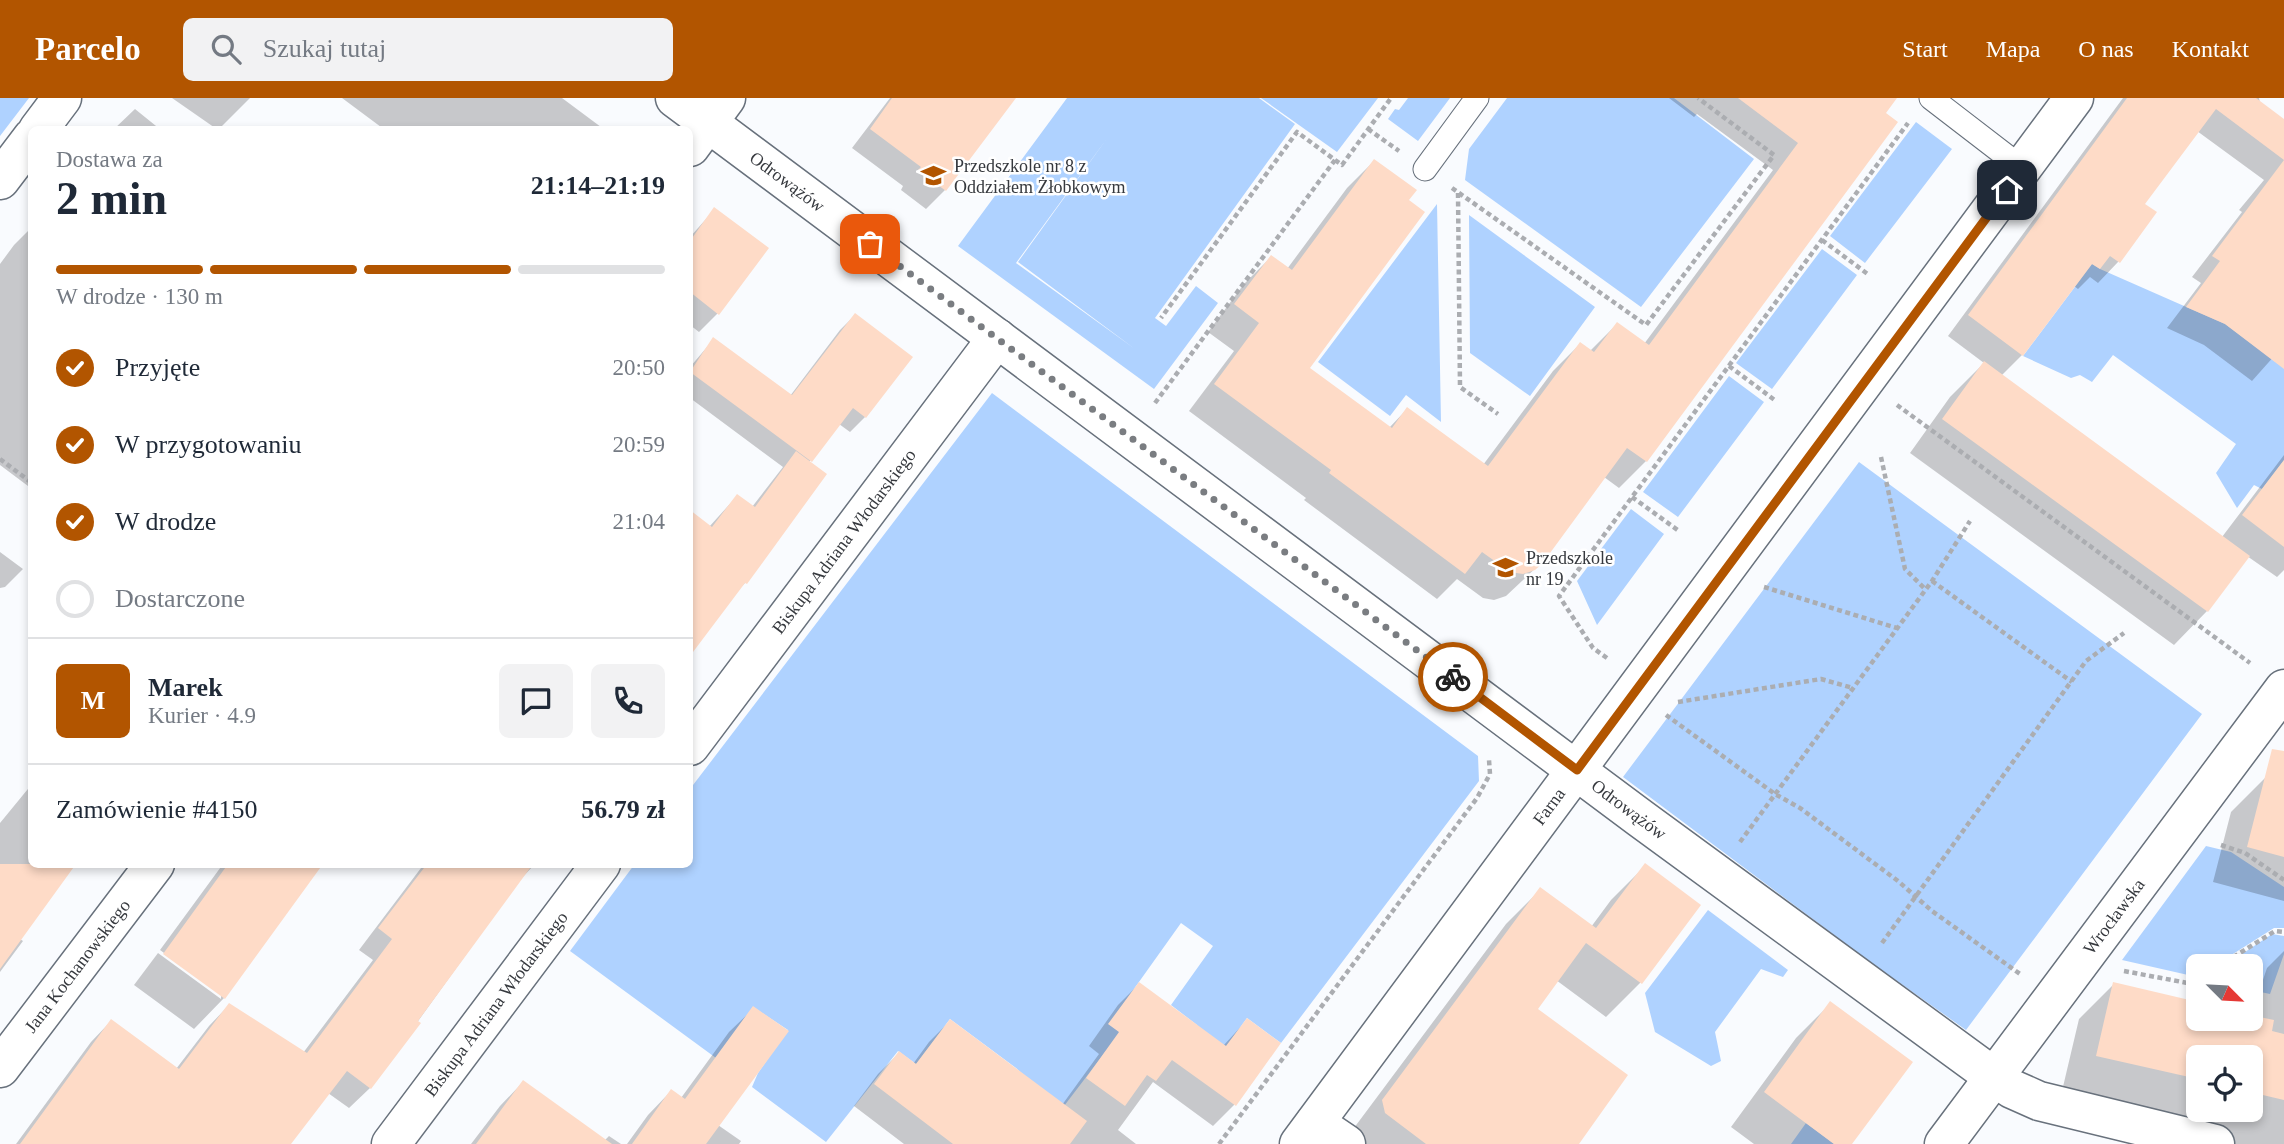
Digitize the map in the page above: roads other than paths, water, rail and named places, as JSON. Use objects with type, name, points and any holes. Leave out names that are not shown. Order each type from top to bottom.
[{"type":"street","points":[[41,126],[62,98]]},
{"type":"street","name":"Odrowążów","points":[[675,98],[1640,818],[1994,1077],[2012,1089],[2039,1101],[2215,1144]]},
{"type":"street","name":"Farna","points":[[1320,1137],[1577,770],[2074,98]]},
{"type":"street","points":[[0,180],[28,143]]},
{"type":"street","name":"Biskupa Adriana Włodarskiego","points":[[693,743],[997,338]]},
{"type":"street","name":"Wrocławska","points":[[1944,1144],[2279,707]]},
{"type":"street","name":"Jana Kochanowskiego","points":[[0,1068],[152,868]]},
{"type":"street","name":"Biskupa Adriana Włodarskiego","points":[[391,1144],[598,868]]},
{"type":"lane","points":[[1425,169],[1477,98]]},
{"type":"lane","points":[[1931,98],[2022,168]]},
{"type":"place","name":"Przedszkole nr 8 z Oddziałem Żłobkowym","points":[[934,176]]},
{"type":"place","name":"Przedszkole nr 19","points":[[1506,568]]}]
